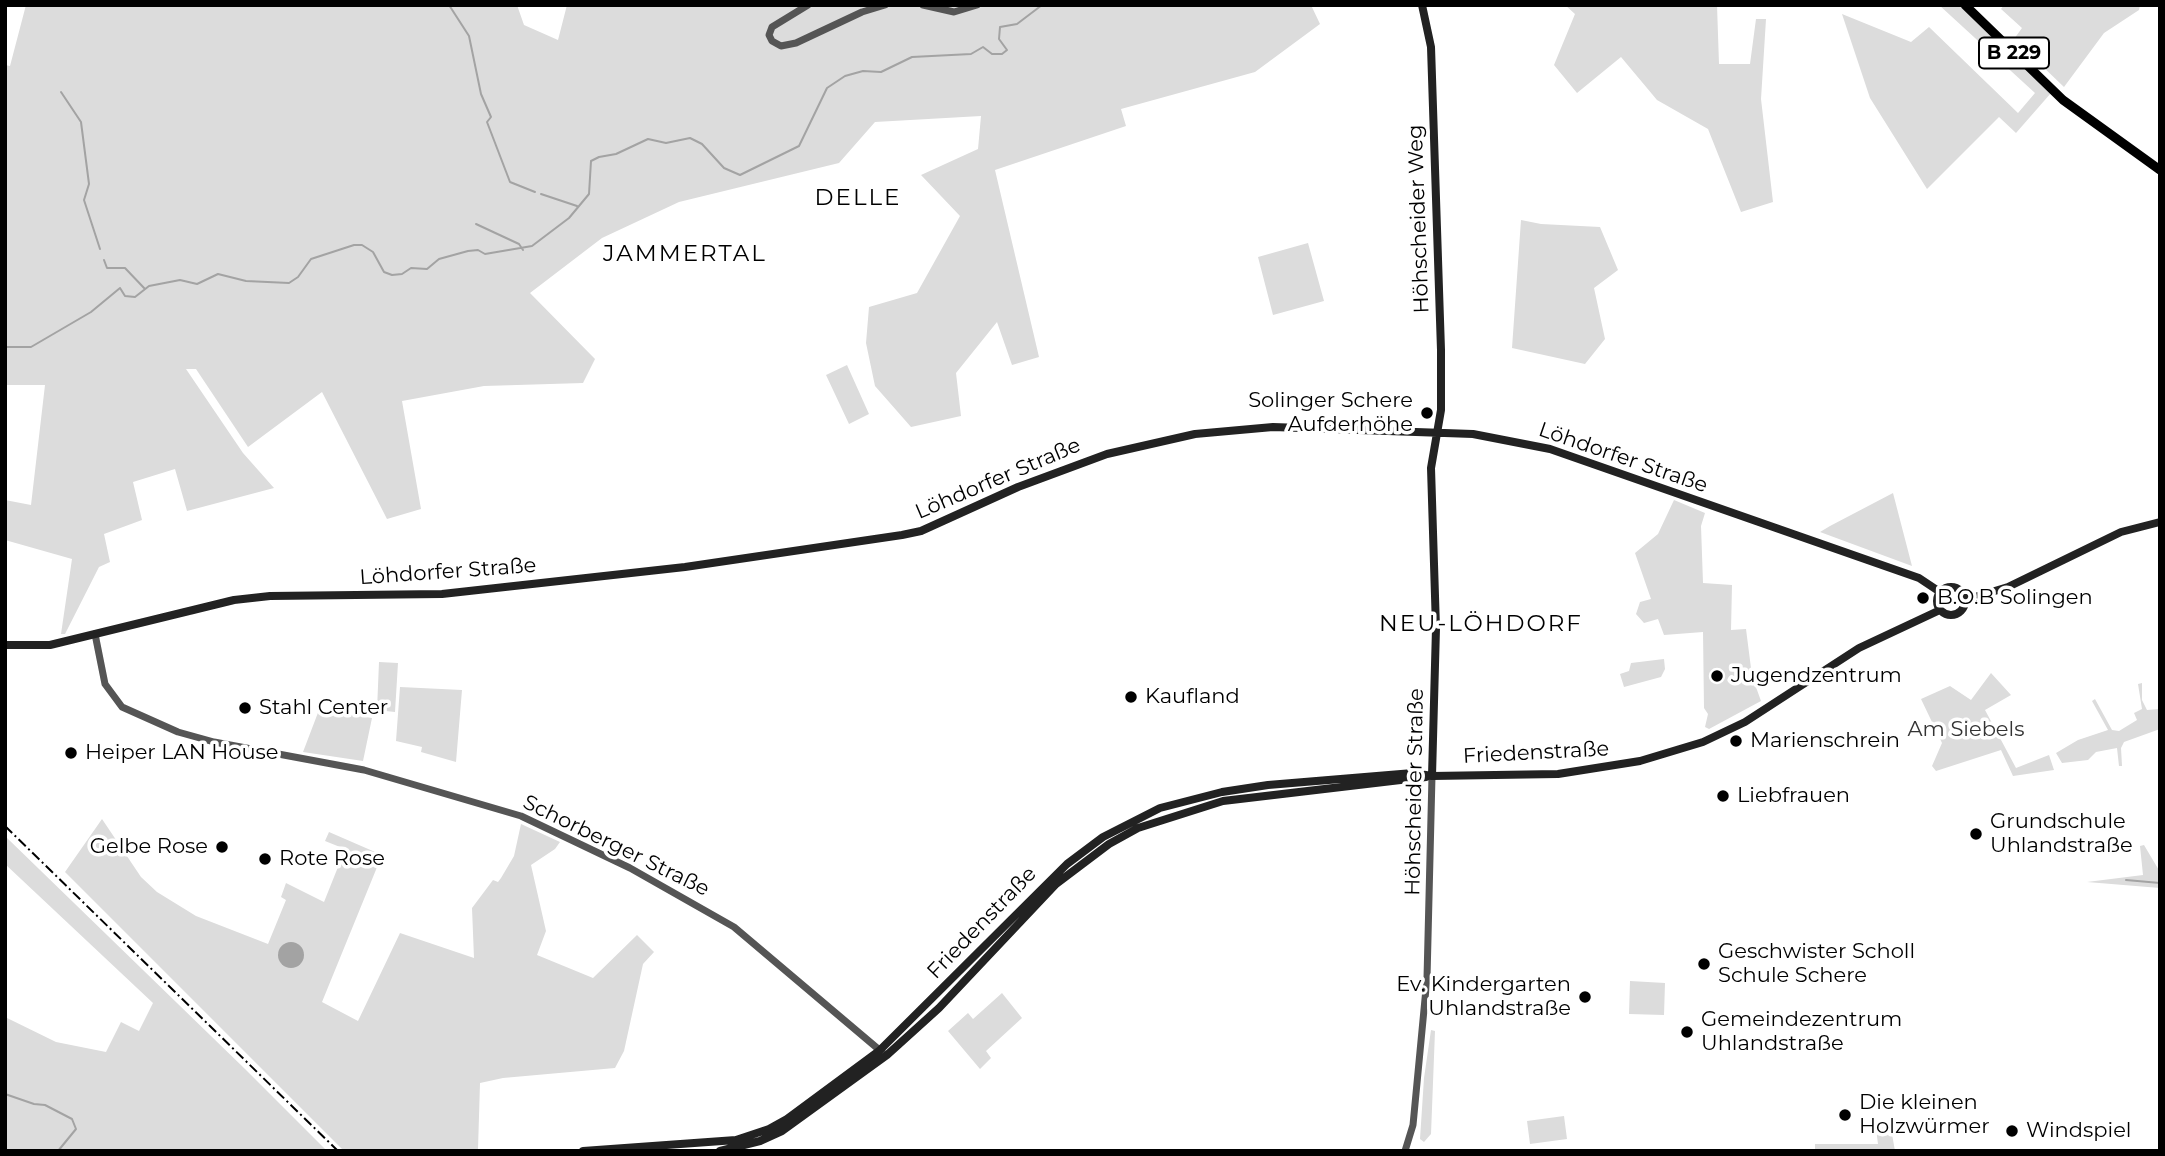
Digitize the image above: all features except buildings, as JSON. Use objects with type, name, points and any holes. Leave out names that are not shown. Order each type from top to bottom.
[{"type":"main road","name":"Höhscheider Weg","points":[[1422,5],[1430,31],[1439,272],[1441,401],[1436,432]]},
{"type":"main road","name":"B 229","points":[[1965,5],[2063,100],[2160,170]]},
{"type":"main road","name":"Löhdorfer Straße","points":[[5,645],[50,645],[234,600],[270,596],[442,594],[685,567],[907,535],[1082,462],[1125,449],[1195,433],[1320,426],[1490,436],[1565,454],[1919,578],[1940,592],[1953,587],[1961,591],[1965,600]]},
{"type":"main road","name":"Höhscheider Straße","points":[[1432,776],[1436,628],[1431,479],[1436,432]]},
{"type":"main road","points":[[1940,592],[1937,601],[1940,610],[1955,615],[1963,609],[1965,600],[2008,587],[2121,531],[2160,522]]},
{"type":"main road","name":"Friedenstraße","points":[[720,1151],[760,1141],[782,1131],[883,1053],[1051,877],[1082,852],[1136,819],[1160,808],[1222,792],[1413,773],[1432,776],[1578,772],[1621,766],[1670,753],[1745,722],[1859,648],[1940,610]]},
{"type":"main road","name":"Friedenstraße","points":[[583,1151],[736,1140],[755,1135],[787,1118],[883,1053]]},
{"type":"street","points":[[808,5],[772,27],[769,35],[772,41],[782,46],[796,43],[862,12],[885,5]]},
{"type":"street","points":[[923,5],[954,12],[977,5]]},
{"type":"street","name":"Schorberger Straße","points":[[95,634],[105,684],[122,708],[178,732],[214,742],[364,770],[532,821],[651,879],[734,928],[883,1053]]},
{"type":"street","name":"Höhscheider Straße","points":[[1405,1151],[1413,1125],[1427,978],[1432,776]]},
{"type":"green space","points":[[26,5],[517,5],[524,25],[558,40],[567,5],[1311,5],[1320,24],[1255,72],[1121,109],[1126,126],[995,170],[1039,357],[1012,365],[997,322],[956,373],[961,416],[911,427],[875,386],[866,343],[869,307],[917,293],[960,216],[921,175],[978,149],[981,116],[875,122],[839,163],[679,202],[602,238],[530,293],[595,359],[583,383],[484,386],[402,401],[421,509],[387,519],[322,392],[248,447],[196,369],[186,369],[243,453],[274,488],[187,511],[175,469],[133,482],[142,520],[104,534],[110,562],[99,567],[65,634],[61,634],[72,559],[5,540],[5,500],[31,505],[45,385],[5,385],[5,65],[10,66]]},
{"type":"green space","points":[[1565,5],[1717,5],[1719,64],[1750,64],[1756,19],[1766,19],[1761,99],[1773,202],[1741,212],[1708,129],[1657,100],[1621,57],[1577,93],[1554,65],[1575,14]]},
{"type":"green space","points":[[1939,5],[1959,5],[2051,93],[2016,133],[1999,117],[1927,189],[1870,98],[1842,14],[1911,42],[1929,27],[2018,113],[2035,93]]},
{"type":"green space","points":[[2004,5],[2140,5],[2139,10],[2104,33],[2064,87],[2014,39],[2022,28],[2001,9]]},
{"type":"green space","points":[[1521,220],[1541,224],[1600,227],[1618,270],[1594,288],[1605,339],[1585,364],[1512,348]]},
{"type":"green space","points":[[1308,243],[1324,301],[1273,315],[1258,257]]},
{"type":"green space","points":[[847,365],[869,414],[849,424],[826,375]]},
{"type":"green space","points":[[1893,493],[1912,566],[1820,532],[1830,526]]},
{"type":"green space","points":[[1674,500],[1705,513],[1701,526],[1703,583],[1732,585],[1731,630],[1746,629],[1752,676],[1761,701],[1709,729],[1705,727],[1708,714],[1704,708],[1703,632],[1664,635],[1658,619],[1644,623],[1636,614],[1640,602],[1651,599],[1635,553],[1658,534]]},
{"type":"green space","points":[[1664,659],[1665,669],[1661,677],[1624,687],[1620,674],[1629,671],[1631,663]]},
{"type":"green space","points":[[379,662],[398,663],[395,712],[377,710]]},
{"type":"green space","name":"Am Siebels","points":[[1991,673],[2011,695],[1985,710],[2016,768],[2049,755],[2054,770],[2013,776],[2001,750],[1936,771],[1932,766],[1942,743],[1921,699],[1950,686],[1971,700]]},
{"type":"green space","points":[[2142,683],[2142,700],[2147,710],[2160,709],[2160,729],[2124,742],[2121,748],[2122,766],[2119,766],[2117,748],[2096,752],[2088,760],[2062,763],[2056,753],[2078,740],[2108,730],[2092,701],[2095,699],[2112,730],[2119,731],[2137,720],[2134,713],[2142,709],[2138,684]]},
{"type":"green space","points":[[400,687],[462,690],[456,762],[421,752],[422,747],[396,741]]},
{"type":"green space","points":[[319,710],[372,718],[363,761],[303,752]]},
{"type":"green space","points":[[102,819],[141,877],[157,892],[196,916],[268,944],[286,900],[281,897],[286,883],[324,902],[338,867],[333,865],[340,847],[325,841],[329,832],[382,855],[322,1002],[358,1021],[400,933],[474,958],[472,908],[493,880],[498,882],[514,856],[521,824],[560,842],[555,849],[531,865],[546,931],[537,955],[593,978],[637,935],[654,952],[643,964],[624,1051],[615,1068],[503,1078],[480,1083],[478,1149],[491,1151],[344,1151],[65,872]]},
{"type":"green space","points":[[5,836],[327,1151],[5,1151],[5,1017],[56,1042],[106,1052],[121,1022],[139,1031],[153,1003],[5,864]]},
{"type":"green space","points":[[2144,845],[2160,872],[2160,888],[2087,882],[2143,875],[2140,846]]},
{"type":"green space","points":[[1630,981],[1665,983],[1664,1015],[1629,1014]]},
{"type":"green space","points":[[1002,993],[1022,1018],[986,1051],[991,1058],[980,1069],[948,1031],[968,1013],[973,1019]]},
{"type":"green space","points":[[1431,1030],[1435,1031],[1431,1134],[1424,1142],[1420,1139],[1424,1078]]},
{"type":"green space","points":[[1564,1116],[1567,1139],[1530,1144],[1527,1121]]},
{"type":"green space","points":[[1897,1125],[1898,1132],[1892,1134],[1895,1151],[1815,1151],[1815,1144],[1878,1144],[1876,1129]]},
{"type":"shaded area","points":[[291,942],[300,946],[304,955],[300,964],[291,968],[282,964],[278,955],[282,946]]},
{"type":"waterway","points":[[449,5],[469,36],[481,94],[491,117],[487,122],[510,182],[535,192]]},
{"type":"waterway","points":[[5,347],[31,347],[91,312],[120,288],[125,296],[135,297],[149,286],[180,280],[197,284],[218,274],[246,281],[289,283],[298,277],[311,259],[354,245],[362,245],[373,252],[384,272],[392,275],[402,274],[411,268],[427,269],[439,259],[468,251],[478,250],[485,254],[532,246],[569,218],[589,194],[591,161],[599,157],[616,154],[648,139],[666,143],[690,138],[702,144],[724,168],[740,175],[799,146],[827,88],[845,76],[863,71],[881,72],[912,57],[971,54],[983,47],[992,54],[1002,54],[1007,50],[999,39],[1000,27],[1017,24],[1042,5]]},
{"type":"waterway","points":[[61,92],[81,122],[89,184],[84,200],[100,249]]},
{"type":"waterway","points":[[541,194],[577,206]]},
{"type":"waterway","points":[[476,224],[519,244],[523,250]]},
{"type":"waterway","points":[[104,260],[107,268],[125,268],[145,289]]},
{"type":"waterway","points":[[2126,880],[2160,883]]},
{"type":"waterway","points":[[5,1094],[45,1105],[72,1119],[76,1129],[58,1151]]},
{"type":"railway","points":[[5,826],[338,1151]]},
{"type":"place","name":"Solinger Schere Aufderhöhe","points":[[1427,413]]},
{"type":"place","name":"B.O.B Solingen","points":[[1923,598]]},
{"type":"place","name":"Jugendzentrum","points":[[1717,676]]},
{"type":"place","name":"Kaufland","points":[[1131,697]]},
{"type":"place","name":"Stahl Center","points":[[245,708]]},
{"type":"place","name":"Marienschrein","points":[[1736,741]]},
{"type":"place","name":"Heiper LAN House","points":[[71,753]]},
{"type":"place","name":"Liebfrauen","points":[[1723,796]]},
{"type":"place","name":"Grundschule Uhlandstraße","points":[[1976,834]]},
{"type":"place","name":"Gelbe Rose","points":[[222,847]]},
{"type":"place","name":"Rote Rose","points":[[265,859]]},
{"type":"place","name":"Geschwister Scholl Schule Schere","points":[[1704,964]]},
{"type":"place","name":"Ev. Kindergarten Uhlandstraße","points":[[1585,997]]},
{"type":"place","name":"Gemeindezentrum Uhlandstraße","points":[[1687,1032]]},
{"type":"place","name":"Die kleinen Holzwürmer","points":[[1845,1115]]},
{"type":"place","name":"Windspiel","points":[[2012,1131]]},
{"type":"district","name":"DELLE","points":[[858,198]]},
{"type":"district","name":"JAMMERTAL","points":[[685,254]]},
{"type":"district","name":"NEU-LÖHDORF","points":[[1481,624]]}]
